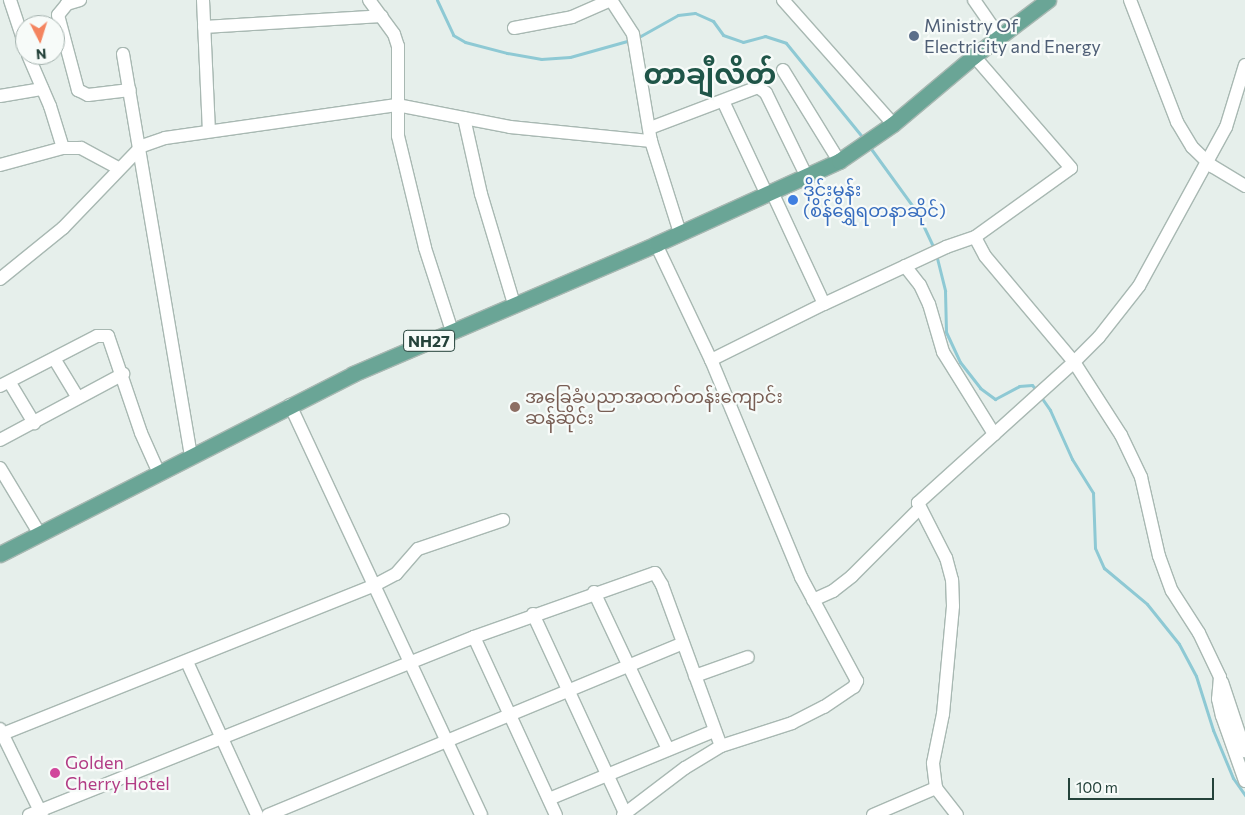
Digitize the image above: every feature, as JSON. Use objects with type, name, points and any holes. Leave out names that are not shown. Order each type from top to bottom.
[{"type":"main road","name":"NH27","points":[[0,554],[158,471],[290,405],[452,331],[680,234],[838,161],[880,134],[999,36],[1048,0]]},
{"type":"street","points":[[80,0],[67,4],[58,16],[78,90],[88,95],[130,90]]},
{"type":"street","points":[[202,0],[209,131]]},
{"type":"street","points":[[369,0],[382,16],[398,46],[398,136],[425,248],[452,331]]},
{"type":"street","points":[[514,28],[572,17],[611,0],[632,34],[651,134],[680,234]]},
{"type":"street","points":[[783,0],[893,124]]},
{"type":"street","points":[[974,0],[999,36]]},
{"type":"street","points":[[1130,0],[1177,122],[1192,146],[1208,162],[1245,186]]},
{"type":"street","points":[[7,5],[15,23]]},
{"type":"street","points":[[204,27],[382,16]]},
{"type":"street","points":[[123,54],[138,151],[149,195],[191,455]]},
{"type":"street","points":[[711,360],[905,266],[946,247],[975,237],[1071,168],[974,56]]},
{"type":"street","points":[[32,65],[63,148]]},
{"type":"street","points":[[957,815],[936,788],[933,763],[943,714],[952,580],[946,558],[918,503],[1038,392],[1074,362],[1099,337],[1139,286],[1226,126],[1245,65]]},
{"type":"street","points":[[782,70],[838,161]]},
{"type":"street","points":[[0,279],[63,228],[118,168],[147,142],[209,131],[397,105],[510,127],[651,134],[758,86],[766,92],[806,176]]},
{"type":"street","points":[[0,96],[42,89]]},
{"type":"street","points":[[723,101],[824,304]]},
{"type":"street","points":[[464,118],[481,194],[514,304]]},
{"type":"street","points":[[0,165],[63,148],[81,148],[118,168]]},
{"type":"street","points":[[975,237],[985,256],[1074,362],[1125,443],[1140,477],[1159,556],[1172,591],[1200,633],[1220,678],[1245,751]]},
{"type":"street","points":[[533,614],[571,691],[624,814],[685,768],[721,746],[792,723],[824,707],[854,687],[856,674],[813,600],[711,360],[656,244]]},
{"type":"street","points":[[905,266],[920,285],[929,304],[943,352],[994,434]]},
{"type":"street","points":[[34,423],[5,384],[55,360],[102,334],[108,336],[123,374],[141,433],[158,471]]},
{"type":"street","points":[[55,360],[78,398]]},
{"type":"street","points":[[0,440],[123,374]]},
{"type":"street","points":[[290,405],[412,662],[481,815]]},
{"type":"street","points":[[0,468],[39,533]]},
{"type":"street","points":[[813,600],[833,591],[852,576],[920,508]]},
{"type":"street","points":[[502,520],[418,549],[396,574],[375,585],[187,662],[1,732],[37,814],[474,637],[594,592],[655,573],[662,584],[721,746]]},
{"type":"street","points":[[594,592],[668,748]]},
{"type":"street","points":[[474,637],[556,815]]},
{"type":"street","points":[[268,815],[683,643]]},
{"type":"street","points":[[695,676],[748,656]]},
{"type":"street","points":[[187,662],[258,815]]},
{"type":"street","points":[[1220,678],[1218,699],[1222,716],[1245,781]]},
{"type":"street","points":[[549,799],[607,773],[714,730]]},
{"type":"street","points":[[873,815],[936,788]]},
{"type":"waterway","points":[[437,0],[453,35],[465,42],[507,53],[541,59],[570,57],[631,40]]},
{"type":"waterway","points":[[637,38],[678,15],[695,13],[713,21],[723,35],[743,42],[765,36],[786,43],[864,139]]},
{"type":"waterway","points":[[869,146],[917,212],[934,248]]},
{"type":"waterway","points":[[936,254],[945,291],[946,332],[960,362],[980,388],[995,399],[1019,386],[1032,385],[1038,392]]},
{"type":"waterway","points":[[1041,397],[1050,410],[1072,459],[1093,493],[1095,548],[1104,568],[1147,604],[1179,644],[1196,676],[1213,730],[1233,778],[1245,795]]},
{"type":"place","name":"Ministry Of Electricity and Energy","points":[[914,36]]},
{"type":"place","name":"ဒိုင်းမွန်း (စိန်ရွှေရတနာဆိုင်)","points":[[793,200]]},
{"type":"place","name":"အခြေခံပညာအထက်တန်းကျောင်း ဆန်ဆိုင်း","points":[[515,407]]},
{"type":"place","name":"Golden Cherry Hotel","points":[[55,773]]},
{"type":"district","name":"တာချီလိတ်","points":[[710,73]]}]
